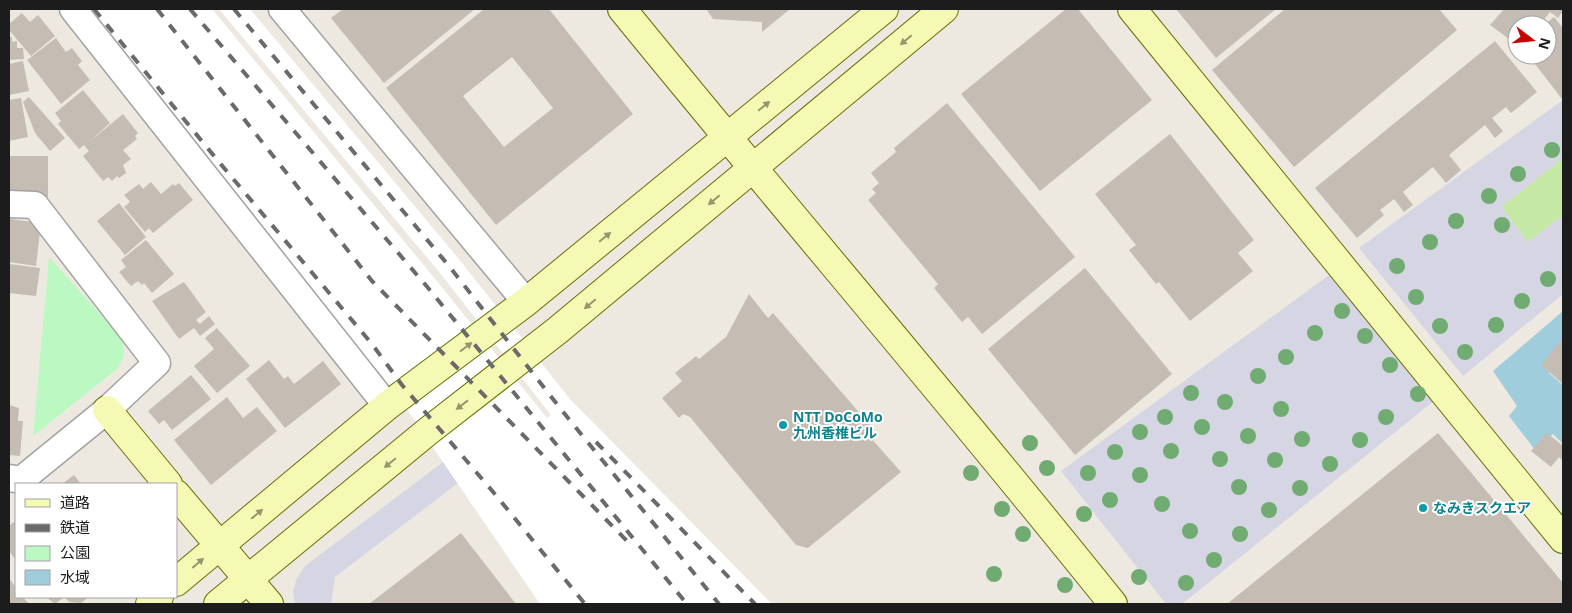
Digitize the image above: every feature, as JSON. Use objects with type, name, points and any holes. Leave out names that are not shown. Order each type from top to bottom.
[{"type":"street","points":[[73,9],[387,406]]},
{"type":"street","points":[[282,9],[526,302]]},
{"type":"street","points":[[622,9],[752,169],[1008,473],[1113,604]]},
{"type":"street","points":[[178,580],[387,406],[526,302],[884,9]]},
{"type":"street","points":[[218,604],[427,432],[558,330],[944,9]]},
{"type":"street","points":[[1132,9],[1563,539]]},
{"type":"street","points":[[9,204],[35,206],[157,363],[107,410],[21,480],[9,478]]},
{"type":"street","points":[[107,410],[167,483]]},
{"type":"street","points":[[178,496],[269,604]]},
{"type":"green space","points":[[1563,158],[1563,215],[1528,242],[1501,207]]},
{"type":"green space","points":[[49,257],[123,340],[124,356],[117,369],[33,436]]},
{"type":"shaded area","points":[[1563,100],[1563,158],[1501,207],[1528,242],[1563,215],[1563,294],[1463,376],[1359,248]]},
{"type":"shaded area","points":[[1332,273],[1435,400],[1182,604],[1166,604],[1061,471]]},
{"type":"shaded area","points":[[443,462],[458,483],[335,577],[331,604],[295,604],[293,591],[297,578],[305,566]]},
{"type":"water","points":[[1563,311],[1563,355],[1549,373],[1563,385],[1563,444],[1553,434],[1535,450],[1509,416],[1517,406],[1493,371]]},
{"type":"pier","points":[[80,9],[212,9],[436,280],[547,418],[551,415],[440,273],[219,9],[250,9],[458,258],[570,399],[772,604],[540,604],[406,408]]},
{"type":"building","points":[[343,9],[475,9],[384,83],[331,18]]},
{"type":"building","points":[[484,9],[549,9],[633,114],[496,225],[386,88]],"holes":[[[512,57],[553,108],[504,147],[463,96]]]},
{"type":"building","points":[[706,9],[790,9],[762,32],[762,22],[713,19]]},
{"type":"building","points":[[1066,9],[1078,9],[1152,100],[1040,191],[961,94]]},
{"type":"building","points":[[1176,9],[1276,9],[1216,58]]},
{"type":"building","points":[[1285,9],[1439,9],[1457,30],[1294,167],[1212,70]]},
{"type":"building","points":[[1504,9],[1563,9],[1558,18],[1557,15],[1550,12],[1548,15],[1507,15],[1507,38],[1490,25]]},
{"type":"building","points":[[22,13],[30,22],[38,15],[55,36],[31,56],[9,30],[9,24]]},
{"type":"building","points":[[1557,21],[1563,28],[1562,99],[1536,65],[1557,65]]},
{"type":"building","points":[[9,37],[12,37],[12,42],[17,41],[17,48],[23,48],[24,59],[9,60]]},
{"type":"building","points":[[56,38],[66,52],[72,48],[82,61],[78,65],[90,80],[61,104],[27,60]]},
{"type":"building","points":[[1495,41],[1507,56],[1507,65],[1515,65],[1537,92],[1511,113],[1506,107],[1492,118],[1503,131],[1495,138],[1485,125],[1449,155],[1461,170],[1446,183],[1433,167],[1403,192],[1413,205],[1404,212],[1394,199],[1380,210],[1384,215],[1357,238],[1315,188]]},
{"type":"building","points":[[23,61],[29,91],[9,95],[9,64]]},
{"type":"building","points":[[83,90],[110,123],[89,142],[123,114],[138,133],[135,136],[137,139],[123,150],[131,159],[123,165],[126,173],[119,178],[117,176],[112,181],[108,177],[103,181],[83,156],[89,151],[84,145],[79,149],[58,124],[61,121],[55,113]]},
{"type":"building","points":[[29,97],[65,138],[50,151],[35,133],[23,102]]},
{"type":"building","points":[[21,98],[28,137],[9,141],[9,100]]},
{"type":"building","points":[[947,103],[1075,257],[982,334],[968,317],[962,322],[934,288],[938,284],[868,200],[876,193],[872,189],[879,183],[871,173],[896,152],[894,148]]},
{"type":"building","points":[[1170,134],[1254,240],[1238,253],[1253,271],[1190,321],[1159,282],[1156,284],[1129,250],[1136,245],[1095,194]]},
{"type":"building","points":[[9,156],[48,156],[48,197],[9,197]]},
{"type":"building","points":[[151,182],[161,194],[173,184],[175,186],[179,183],[193,200],[153,233],[149,228],[145,232],[124,207],[130,202],[124,195],[139,184],[143,189]]},
{"type":"building","points":[[119,203],[146,237],[125,255],[97,221]]},
{"type":"building","points":[[10,219],[41,223],[36,266],[9,262]]},
{"type":"building","points":[[146,240],[174,274],[152,293],[144,283],[142,285],[138,281],[131,286],[119,272],[126,267],[121,260]]},
{"type":"building","points":[[9,264],[40,268],[36,296],[9,293]]},
{"type":"building","points":[[1085,268],[1172,374],[1075,455],[988,349]]},
{"type":"building","points":[[184,282],[206,312],[196,320],[200,324],[209,316],[215,324],[200,336],[194,328],[179,339],[152,301]]},
{"type":"building","name":"NTT DoCoMo 九州香椎ビル","points":[[749,294],[768,318],[773,313],[876,432],[870,437],[901,472],[808,548],[796,545],[690,417],[683,414],[679,418],[662,398],[682,381],[675,373],[696,356],[699,359],[726,337]]},
{"type":"building","points":[[217,328],[250,366],[217,393],[194,366],[214,349],[205,338]]},
{"type":"building","points":[[1563,338],[1563,384],[1541,365]]},
{"type":"building","points":[[269,360],[284,379],[288,376],[294,384],[323,361],[341,384],[285,428],[246,379]]},
{"type":"building","points":[[191,375],[211,399],[172,430],[164,420],[159,424],[148,411]]},
{"type":"building","points":[[227,397],[243,418],[257,407],[277,431],[211,485],[174,440]]},
{"type":"building","points":[[9,405],[19,408],[18,421],[23,421],[20,456],[9,455]]},
{"type":"building","name":"なみきスクエア","points":[[1438,433],[1563,583],[1563,604],[1227,604]]},
{"type":"building","points":[[1547,433],[1563,446],[1563,461],[1559,457],[1551,467],[1531,451]]},
{"type":"building","points":[[74,475],[80,483],[63,483]]},
{"type":"building","points":[[15,523],[15,559],[9,551],[9,526]]},
{"type":"building","points":[[461,533],[516,604],[369,604]]},
{"type":"building","points":[[9,578],[15,587],[15,598],[24,598],[29,604],[9,604]]},
{"type":"building","points":[[47,598],[63,598],[55,604]]},
{"type":"building","points":[[66,598],[88,598],[81,603],[69,602]]},
{"type":"railway","points":[[94,9],[219,162],[372,344],[402,385],[585,604]]},
{"type":"railway","points":[[157,9],[372,281],[628,542]]},
{"type":"railway","points":[[190,9],[429,289],[687,604]]},
{"type":"railway","points":[[234,9],[449,266],[560,408],[719,604]]},
{"type":"railway","points":[[596,442],[755,604]]},
{"type":"place","name":"NTT DoCoMo 九州香椎ビル","points":[[783,425]]},
{"type":"place","name":"なみきスクエア","points":[[1423,508]]}]
